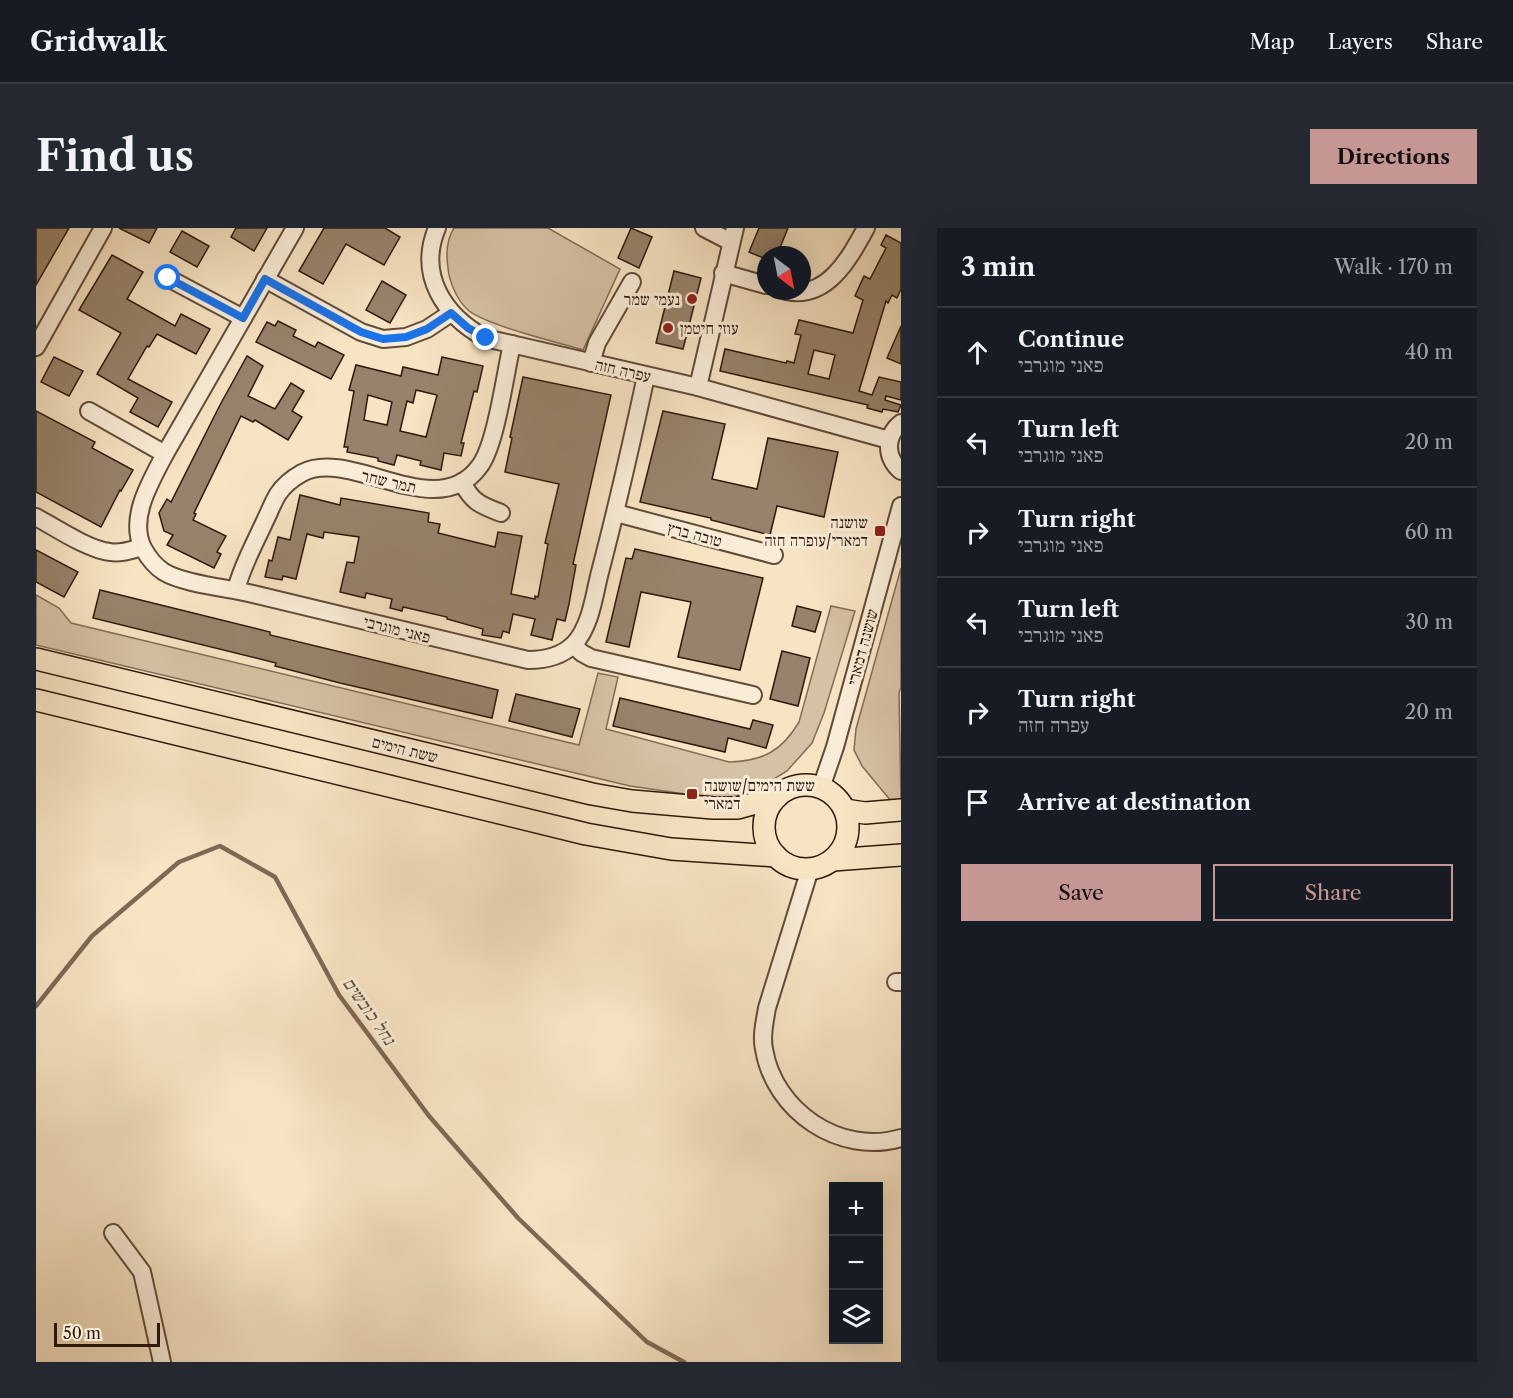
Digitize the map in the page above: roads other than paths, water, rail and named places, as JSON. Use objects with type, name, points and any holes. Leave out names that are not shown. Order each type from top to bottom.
[{"type":"main road","name":"ששת הימים","points":[[36,659],[592,794],[632,801],[713,808],[738,808],[777,797]]},
{"type":"main road","points":[[36,700],[586,834],[671,849],[776,856]]},
{"type":"main road","points":[[798,786],[821,788],[839,801],[845,810],[848,824],[847,837],[842,850],[833,860],[810,869],[797,869],[785,864],[768,846],[765,826],[769,807],[787,790],[798,786]]},
{"type":"main road","points":[[845,810],[866,813],[901,810]]},
{"type":"main road","points":[[833,860],[901,855]]},
{"type":"street","points":[[36,347],[103,228]]},
{"type":"street","points":[[36,517],[95,548],[108,552],[122,553],[142,547],[138,518],[149,485],[295,228]]},
{"type":"street","name":"עפרה חזה","points":[[437,228],[431,259],[432,278],[438,294],[451,313],[468,328],[486,338],[698,387],[889,440]]},
{"type":"street","points":[[698,387],[733,235],[704,228]]},
{"type":"street","points":[[811,290],[829,280],[840,270],[866,228]]},
{"type":"street","points":[[723,273],[757,282]]},
{"type":"street","points":[[168,278],[243,318]]},
{"type":"street","points":[[265,279],[361,332],[383,339],[406,337],[427,329],[451,313]]},
{"type":"street","points":[[591,363],[597,344],[632,282]]},
{"type":"street","points":[[501,513],[470,498],[462,482],[479,467],[489,450],[512,344]]},
{"type":"street","points":[[646,376],[616,513],[586,625],[573,645],[591,658],[753,695]]},
{"type":"street","points":[[89,411],[165,454]]},
{"type":"street","points":[[901,423],[892,431],[889,440],[890,458],[901,471]]},
{"type":"street","name":"תמר שחר","points":[[236,590],[241,572],[278,494],[290,481],[304,472],[322,468],[343,470],[427,490],[448,488],[462,482]]},
{"type":"street","name":"שושנה דמארי","points":[[821,788],[835,747],[901,506]]},
{"type":"street","name":"טובה ברץ","points":[[616,513],[774,555]]},
{"type":"street","name":"פאני מוגרבי","points":[[142,547],[150,559],[164,572],[181,579],[528,660],[545,660],[573,645]]},
{"type":"street","points":[[810,869],[767,1008],[763,1028],[764,1048],[769,1067],[794,1108],[819,1128],[840,1138],[856,1141],[878,1142],[901,1138]]},
{"type":"street","points":[[113,1233],[142,1272],[162,1362]]},
{"type":"waterway","name":"נחל כובשים","points":[[36,1006],[92,936],[179,862],[220,846],[275,877],[339,995],[429,1116],[518,1218],[647,1342],[684,1362]]},
{"type":"place","name":"נעמי שמר","points":[[692,299]]},
{"type":"place","name":"עוזי חיטמן","points":[[668,328]]},
{"type":"place","name":"שושנה דמארי/עופרה חזה","points":[[880,531]]},
{"type":"place","name":"ששת הימים/שושנה דמארי","points":[[692,794]]}]
